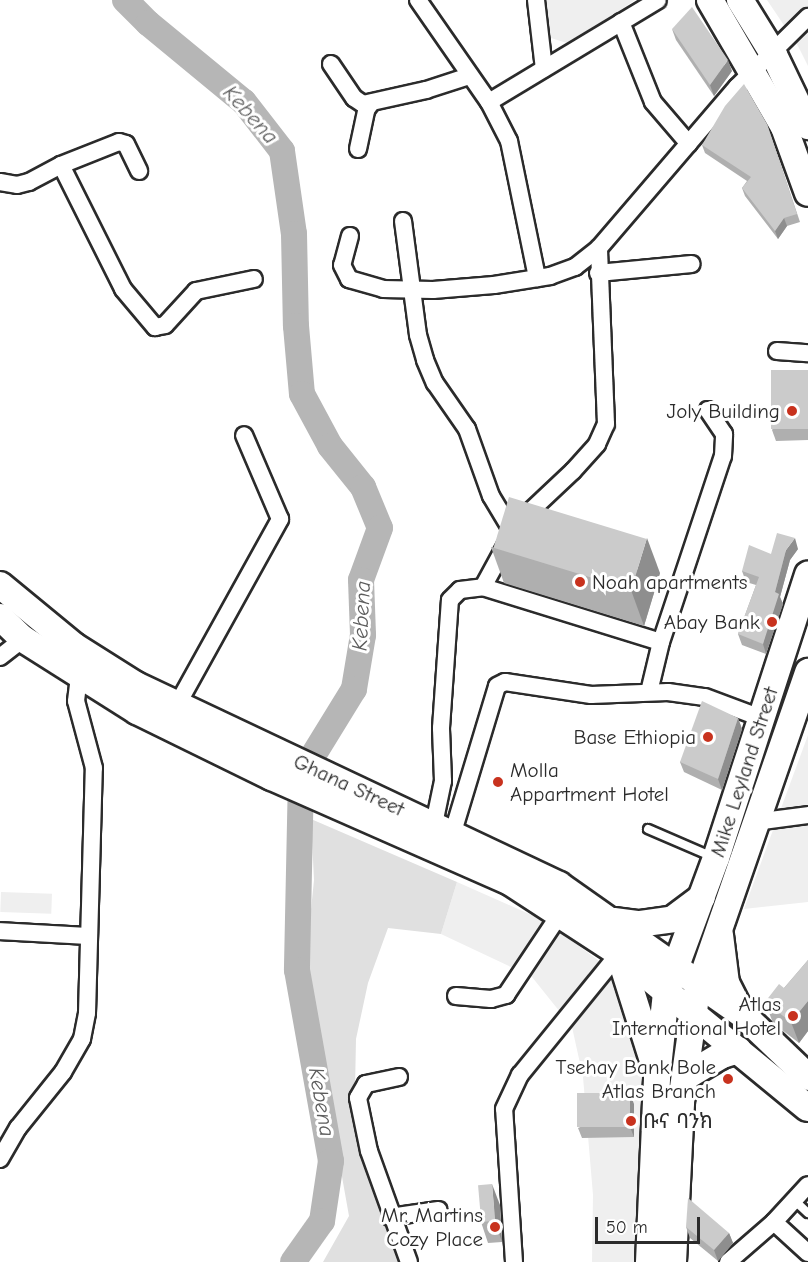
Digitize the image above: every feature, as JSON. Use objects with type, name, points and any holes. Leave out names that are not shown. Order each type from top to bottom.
[{"type":"main road","points":[[710,0],[755,73],[784,127],[808,193]]},
{"type":"main road","points":[[740,0],[774,55],[808,126]]},
{"type":"main road","name":"Mike Leyland Street","points":[[649,1262],[657,1077],[666,993],[716,858],[808,575]]},
{"type":"main road","name":"Ghana Street","points":[[0,585],[74,646],[176,707],[272,777],[352,798],[444,828],[528,867],[614,921],[742,1014]]},
{"type":"main road","name":"Ghana Street","points":[[0,617],[23,639],[79,677],[137,711],[225,741],[277,751],[352,798],[510,882],[619,953],[808,1108]]},
{"type":"main road","name":"Mike Leyland Street","points":[[673,1262],[678,1147],[693,1013],[720,923],[808,670]]},
{"type":"main road","points":[[614,921],[639,924],[673,919],[702,897]]},
{"type":"main road","points":[[720,923],[726,983],[742,1014],[808,1077]]},
{"type":"main road","points":[[619,953],[657,1077]]},
{"type":"main road","points":[[685,1077],[722,1055],[738,1050]]},
{"type":"street","points":[[418,0],[489,102],[513,156],[537,278]]},
{"type":"street","points":[[536,0],[544,69]]},
{"type":"street","points":[[489,102],[658,0]]},
{"type":"street","points":[[350,236],[342,265],[349,279],[383,289],[415,290],[537,278],[574,267],[599,248],[737,87],[774,55],[808,17]]},
{"type":"street","points":[[621,22],[652,102],[688,144]]},
{"type":"street","points":[[331,64],[354,98],[371,103],[469,76]]},
{"type":"street","points":[[358,149],[366,110],[371,103]]},
{"type":"street","points":[[0,182],[17,185],[29,182],[61,165],[119,142],[126,144],[139,171]]},
{"type":"street","points":[[61,165],[123,289],[155,327],[165,325],[196,291],[254,279]]},
{"type":"street","points":[[404,221],[415,290],[418,336],[425,360],[435,383],[467,429],[491,496],[511,529]]},
{"type":"street","points":[[483,587],[504,551],[511,529],[573,471],[603,436],[608,390],[598,273],[599,248]]},
{"type":"street","points":[[598,273],[693,264]]},
{"type":"street","points":[[777,351],[808,353]]},
{"type":"street","points":[[649,692],[662,642],[723,456],[724,434],[708,410]]},
{"type":"street","points":[[176,707],[280,519],[244,435]]},
{"type":"street","points":[[444,828],[441,728],[450,600],[460,590],[483,587],[662,642]]},
{"type":"street","points":[[0,657],[23,639]]},
{"type":"street","points":[[782,659],[808,670]]},
{"type":"street","points":[[0,1159],[18,1128],[63,1072],[82,1039],[87,1012],[94,768],[76,701],[79,677]]},
{"type":"street","points":[[444,828],[497,686],[514,683],[591,695],[649,692],[705,697],[760,718]]},
{"type":"street","points":[[754,822],[808,815]]},
{"type":"street","points":[[456,996],[491,999],[506,995],[560,914]]},
{"type":"street","points":[[0,931],[89,936]]},
{"type":"street","points":[[513,1262],[504,1109],[520,1075],[619,953]]},
{"type":"street","points":[[399,1077],[366,1084],[358,1098],[369,1150],[390,1217],[409,1262]]},
{"type":"street","points":[[728,1262],[774,1222],[808,1185]]},
{"type":"street","points":[[390,1217],[438,1210]]},
{"type":"street","points":[[774,1222],[808,1253]]},
{"type":"lane","points":[[648,829],[716,858]]},
{"type":"lane","points":[[794,1200],[808,1213]]},
{"type":"shaded area","points":[[545,0],[635,0],[570,44],[551,38]]},
{"type":"shaded area","points":[[767,0],[808,0],[808,66],[798,46]]},
{"type":"shaded area","points":[[808,735],[808,902],[744,909]]},
{"type":"shaded area","points":[[311,819],[457,882],[441,934],[388,928],[368,983],[356,1039],[355,1090],[367,1151],[386,1224],[404,1262],[323,1262],[349,1216],[305,969],[314,880]]},
{"type":"shaded area","points":[[457,882],[545,921],[606,966],[634,1032],[643,1082],[637,1262],[592,1262],[593,1195],[583,1077],[572,1027],[532,977],[441,934]]},
{"type":"shaded area","points":[[1,892],[52,894],[51,914],[0,912]]},
{"type":"building","points":[[692,7],[728,60],[710,85],[672,29]]},
{"type":"building","points":[[744,84],[767,124],[797,214],[784,218],[775,231],[742,188],[751,177],[702,145],[725,106]]},
{"type":"building","name":"Joly Building","points":[[771,370],[808,370],[808,429],[771,429]]},
{"type":"building","points":[[509,497],[647,539],[631,590],[494,548]]},
{"type":"building","points":[[777,533],[795,538],[786,550],[775,592],[779,594],[763,644],[738,634],[759,577],[742,571],[749,545],[771,554]]},
{"type":"building","points":[[702,701],[738,718],[718,779],[680,762]]},
{"type":"building","points":[[808,960],[808,1001],[791,1022],[765,1002],[779,984],[784,988]]},
{"type":"building","points":[[577,1093],[630,1093],[630,1127],[577,1127]]},
{"type":"building","points":[[492,1184],[495,1221],[481,1222],[478,1185]]},
{"type":"building","points":[[688,1198],[729,1233],[714,1250],[686,1227]]},
{"type":"waterway","name":"Kebena","points":[[125,0],[148,23],[244,102],[282,151],[294,234],[296,326],[302,394],[330,446],[363,487],[380,528],[361,580],[363,635],[354,689],[301,775],[297,970],[331,1161],[322,1221],[293,1262]]},
{"type":"place","name":"Joly Building","points":[[792,411]]},
{"type":"place","name":"Noah apartments","points":[[580,582]]},
{"type":"place","name":"Abay Bank","points":[[772,622]]},
{"type":"place","name":"Base Ethiopia","points":[[708,737]]},
{"type":"place","name":"Molla Appartment Hotel","points":[[498,782]]},
{"type":"place","name":"Atlas International Hotel","points":[[793,1016]]},
{"type":"place","name":"Tsehay Bank Bole Atlas Branch","points":[[728,1079]]},
{"type":"place","name":"ቡና ባንክ","points":[[631,1121]]},
{"type":"place","name":"Mr. Martins Cozy Place","points":[[495,1227]]}]
